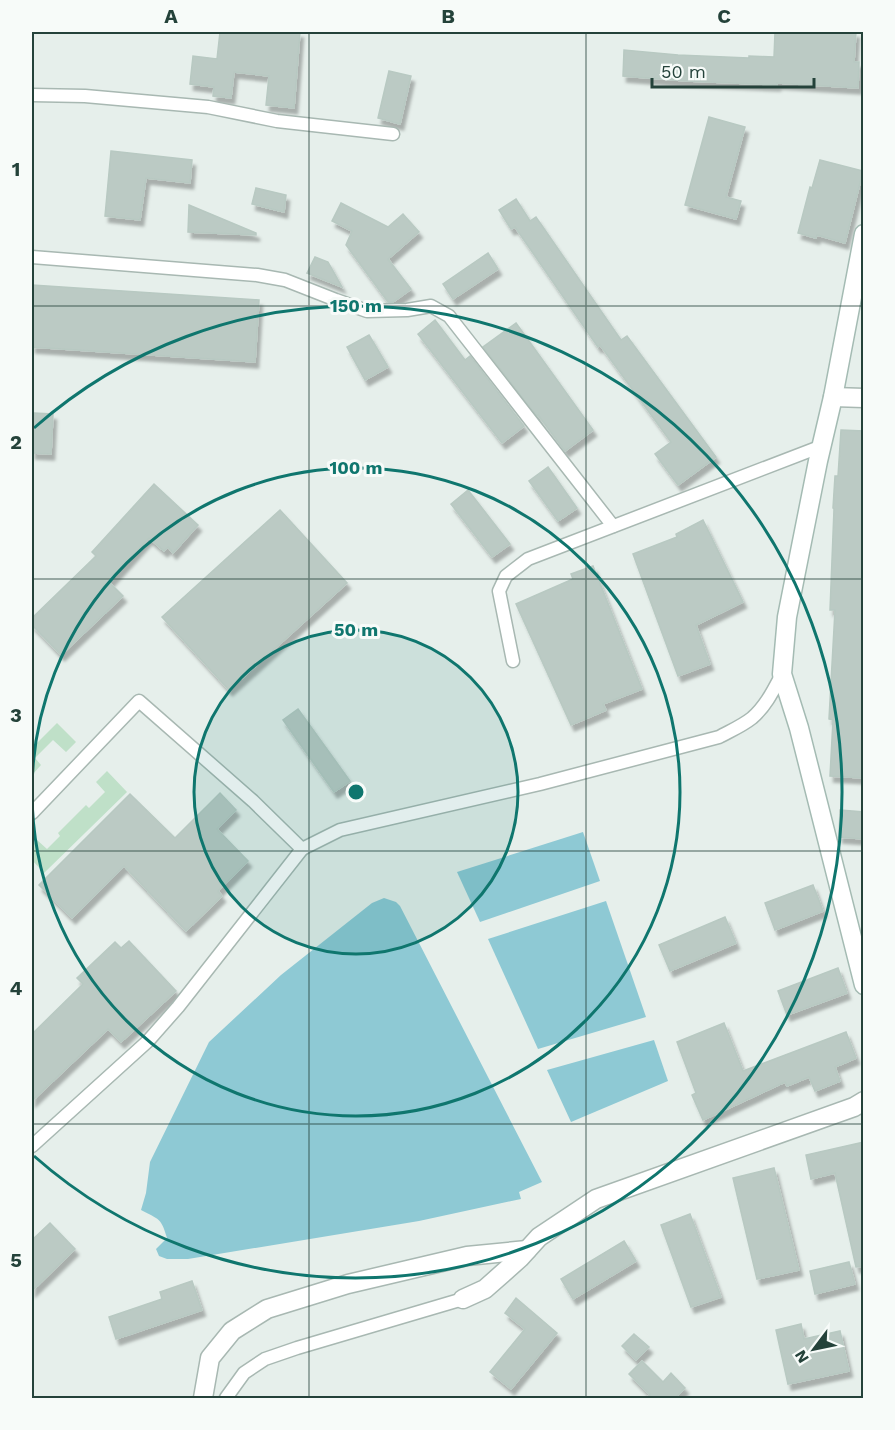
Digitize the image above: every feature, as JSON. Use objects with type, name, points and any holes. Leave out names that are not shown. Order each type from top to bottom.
[{"type":"street","points":[[864,234],[787,617],[782,674],[799,728],[864,985]]},
{"type":"street","points":[[833,397],[864,398]]},
{"type":"street","points":[[463,1299],[485,1288],[539,1237],[596,1199],[854,1107],[864,1101]]},
{"type":"street","points":[[203,1398],[210,1358],[232,1331],[267,1310],[348,1284],[467,1256],[527,1250]]},
{"type":"lane","points":[[32,95],[85,96],[208,107],[277,121],[393,134]]},
{"type":"lane","points":[[32,257],[257,275],[285,280],[367,311],[407,310],[431,306],[449,316],[613,526]]},
{"type":"lane","points":[[513,661],[499,591],[506,576],[528,559],[822,446]]},
{"type":"lane","points":[[32,1146],[148,1041],[178,1007],[302,849],[340,830],[540,784],[719,737],[753,717],[767,700],[782,674]]},
{"type":"lane","points":[[32,813],[139,701],[254,801],[302,849]]},
{"type":"lane","points":[[226,1398],[244,1373],[265,1359],[463,1299]]},
{"type":"green space","points":[[57,723],[76,742],[66,752],[53,740],[35,758],[41,765],[32,775],[32,748]]},
{"type":"green space","points":[[107,771],[127,792],[44,873],[32,860],[32,845],[37,840],[47,849],[60,836],[58,833],[86,805],[89,808],[105,792],[96,782]]},
{"type":"water","points":[[583,832],[600,881],[480,922],[457,872]]},
{"type":"water","points":[[384,898],[400,906],[542,1182],[519,1192],[521,1199],[419,1221],[188,1259],[167,1259],[159,1256],[156,1249],[167,1238],[163,1227],[156,1218],[141,1210],[150,1162],[209,1042],[281,975],[372,903]]},
{"type":"water","points":[[606,901],[646,1017],[538,1049],[488,939]]},
{"type":"water","points":[[654,1040],[668,1081],[571,1122],[547,1070]]},
{"type":"building","points":[[220,32],[300,32],[294,108],[266,105],[269,76],[234,72],[231,98],[213,96],[214,87],[190,84],[193,56],[217,59]]},
{"type":"building","points":[[775,32],[856,32],[854,62],[859,62],[858,88],[623,76],[624,50],[678,55],[774,57]]},
{"type":"building","points":[[389,71],[411,76],[400,124],[378,118]]},
{"type":"building","points":[[709,117],[745,127],[726,197],[741,201],[736,219],[685,205]]},
{"type":"building","points":[[111,151],[192,160],[190,183],[146,178],[140,220],[105,216]]},
{"type":"building","points":[[820,160],[863,171],[845,243],[817,235],[816,238],[798,233]]},
{"type":"building","points":[[256,188],[286,195],[284,212],[252,204]]},
{"type":"building","points":[[516,199],[530,221],[536,217],[621,340],[627,336],[716,457],[678,485],[655,454],[671,442],[600,345],[598,347],[515,227],[511,229],[499,210]]},
{"type":"building","points":[[341,203],[388,227],[403,214],[419,232],[388,259],[411,289],[393,302],[388,302],[346,245],[352,231],[332,221]]},
{"type":"building","points":[[189,205],[256,233],[256,235],[188,232]]},
{"type":"building","points":[[488,253],[498,269],[453,299],[443,284]]},
{"type":"building","points":[[315,257],[328,262],[342,287],[307,273]]},
{"type":"building","points":[[32,285],[259,300],[255,362],[32,347]]},
{"type":"building","points":[[435,320],[465,360],[470,356],[524,426],[502,443],[418,334]]},
{"type":"building","points":[[516,323],[593,430],[565,451],[483,347]]},
{"type":"building","points":[[369,335],[388,367],[365,380],[347,347]]},
{"type":"building","points":[[34,413],[53,414],[51,454],[32,453]]},
{"type":"building","points":[[841,430],[864,431],[864,778],[830,776],[833,720],[829,719],[835,610],[830,610],[833,508]]},
{"type":"building","points":[[548,467],[577,508],[558,521],[529,481]]},
{"type":"building","points":[[154,484],[198,525],[173,553],[168,547],[164,551],[149,538],[109,582],[123,596],[61,655],[32,625],[32,618],[96,556],[92,552]]},
{"type":"building","points":[[468,490],[510,544],[492,557],[451,504]]},
{"type":"building","points":[[280,510],[347,583],[229,690],[162,617]]},
{"type":"building","points":[[703,520],[743,602],[696,625],[710,664],[678,676],[633,554],[677,537],[676,534]]},
{"type":"building","points":[[593,566],[642,689],[603,704],[606,710],[571,725],[516,604],[573,579],[571,574]]},
{"type":"building","points":[[298,709],[350,781],[334,792],[283,720]]},
{"type":"building","points":[[220,793],[236,810],[217,829],[248,861],[218,891],[222,896],[186,931],[124,866],[72,918],[39,885],[130,794],[175,838]]},
{"type":"building","points":[[840,810],[864,812],[864,839],[839,837]]},
{"type":"building","points":[[813,885],[823,911],[775,930],[765,903]]},
{"type":"building","points":[[725,917],[736,943],[670,971],[659,945]]},
{"type":"building","points":[[129,941],[176,991],[121,1042],[108,1029],[32,1101],[32,1034],[83,984],[77,978],[115,942],[121,948]]},
{"type":"building","points":[[838,968],[847,993],[787,1015],[778,991]]},
{"type":"building","points":[[724,1023],[743,1071],[846,1032],[856,1058],[835,1067],[840,1081],[815,1091],[809,1077],[787,1086],[785,1082],[703,1120],[692,1095],[696,1093],[677,1042]]},
{"type":"building","points":[[864,1142],[864,1266],[856,1267],[835,1173],[811,1179],[806,1155]]},
{"type":"building","points":[[774,1168],[799,1270],[757,1279],[733,1178]]},
{"type":"building","points":[[690,1214],[721,1297],[691,1307],[661,1225]]},
{"type":"building","points":[[50,1223],[75,1249],[32,1291],[32,1240]]},
{"type":"building","points":[[624,1241],[636,1261],[573,1299],[561,1279]]},
{"type":"building","points":[[849,1262],[855,1284],[815,1294],[810,1271]]},
{"type":"building","points":[[192,1281],[202,1310],[116,1339],[109,1317],[162,1299],[160,1292]]},
{"type":"building","points":[[516,1298],[557,1333],[511,1389],[490,1372],[525,1329],[505,1313]]},
{"type":"building","points":[[801,1324],[804,1339],[840,1331],[849,1371],[788,1384],[776,1330]]},
{"type":"building","points":[[634,1334],[649,1347],[636,1360],[622,1346]]},
{"type":"building","points":[[642,1361],[663,1382],[671,1373],[685,1388],[677,1396],[679,1398],[646,1398],[650,1395],[629,1374]]}]
